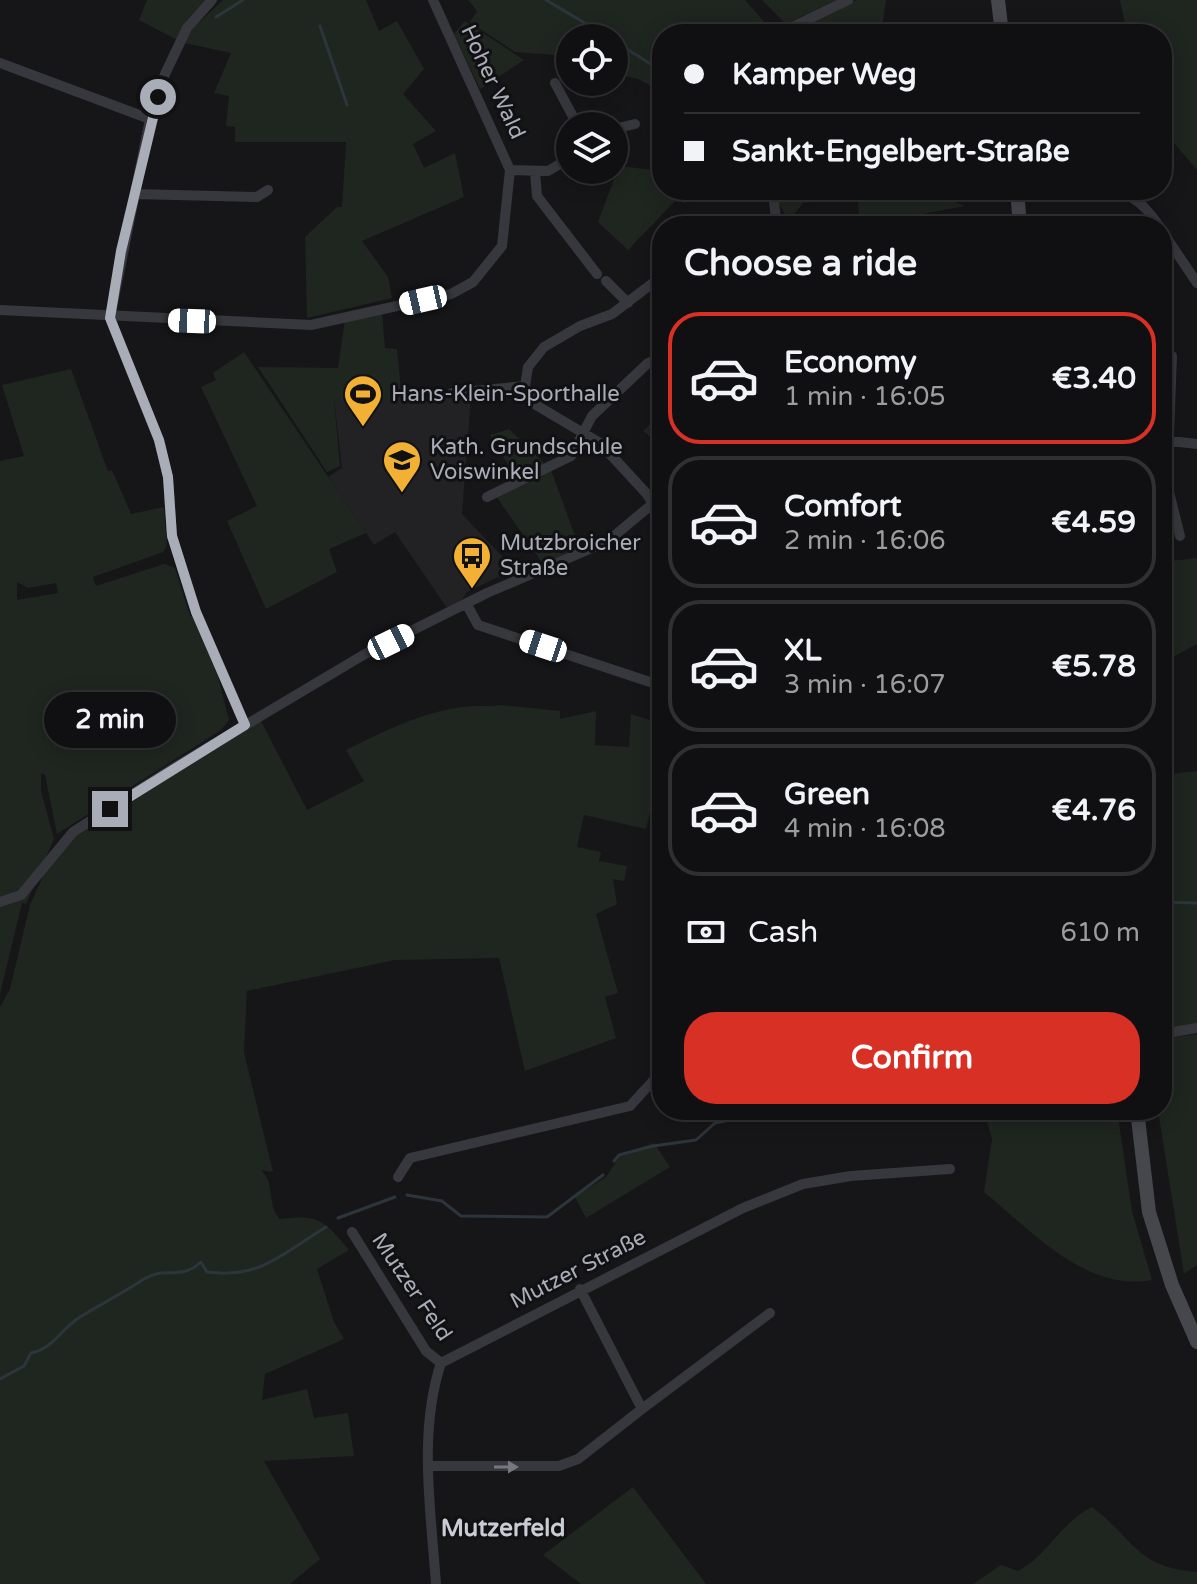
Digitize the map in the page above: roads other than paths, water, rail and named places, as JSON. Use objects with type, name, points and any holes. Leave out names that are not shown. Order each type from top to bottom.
[{"type":"main road","points":[[998,0],[1001,24]]},
{"type":"main road","points":[[1138,1120],[1149,1212],[1172,1285],[1197,1342]]},
{"type":"street","points":[[212,0],[187,28],[165,74],[150,119],[110,318],[159,440],[168,477],[172,536],[196,612],[245,725]]},
{"type":"street","name":"Hoher Wald","points":[[0,310],[110,318],[311,325],[451,294],[473,282],[502,246],[510,170],[433,0]]},
{"type":"street","points":[[799,24],[848,0]]},
{"type":"street","points":[[1,65],[150,119]]},
{"type":"street","points":[[555,83],[571,112]]},
{"type":"street","points":[[628,126],[635,124]]},
{"type":"street","points":[[510,170],[535,172],[556,168]]},
{"type":"street","points":[[535,172],[537,196],[602,277],[628,303]]},
{"type":"street","points":[[135,194],[257,197],[268,190]]},
{"type":"street","points":[[1138,200],[1144,203],[1152,216]]},
{"type":"street","points":[[1172,246],[1197,283]]},
{"type":"street","points":[[652,284],[628,303],[544,347],[528,367],[525,386],[536,405],[600,443],[652,494]]},
{"type":"street","points":[[487,497],[571,456],[592,416],[652,361]]},
{"type":"street","points":[[452,393],[525,386]]},
{"type":"street","points":[[1172,442],[1197,444]]},
{"type":"street","points":[[1172,504],[1180,536]]},
{"type":"street","points":[[0,902],[21,895],[73,832],[245,725],[365,654],[608,541],[652,505]]},
{"type":"street","points":[[467,605],[478,625],[652,683]]},
{"type":"street","points":[[1172,1032],[1197,1028]]},
{"type":"street","points":[[398,1177],[410,1158],[630,1106],[652,1082]]},
{"type":"street","name":"Mutzer Straße","points":[[441,1363],[743,1208],[803,1184],[851,1176],[950,1169]]},
{"type":"street","name":"Mutzer Feld","points":[[352,1232],[426,1351],[441,1363]]},
{"type":"street","points":[[580,1289],[642,1409]]},
{"type":"street","points":[[428,1466],[559,1466],[578,1459],[770,1313]]},
{"type":"street","points":[[436,1584],[428,1466],[431,1412],[441,1363]]},
{"type":"waterway","points":[[216,17],[243,0]]},
{"type":"waterway","points":[[546,0],[586,24]]},
{"type":"waterway","points":[[320,26],[347,105]]},
{"type":"waterway","points":[[628,50],[652,65]]},
{"type":"waterway","points":[[1172,902],[1197,903]]},
{"type":"waterway","points":[[614,1161],[619,1155],[653,1146],[696,1140],[715,1123],[730,1120]]},
{"type":"waterway","points":[[407,1195],[442,1201],[461,1216],[547,1217],[603,1175]]},
{"type":"waterway","points":[[338,1218],[395,1197]]},
{"type":"waterway","points":[[0,1379],[24,1366],[31,1353],[51,1343],[80,1317],[151,1275],[186,1271],[201,1262],[207,1272],[242,1272],[270,1262],[326,1227]]},
{"type":"place","name":"Hans-Klein-Sporthalle","points":[[363,428]]},
{"type":"place","name":"Kath. Grundschule Voiswinkel","points":[[402,494]]},
{"type":"place","name":"Mutzbroicher Straße","points":[[472,590]]},
{"type":"district","name":"Mutzerfeld","points":[[503,1528]]}]
